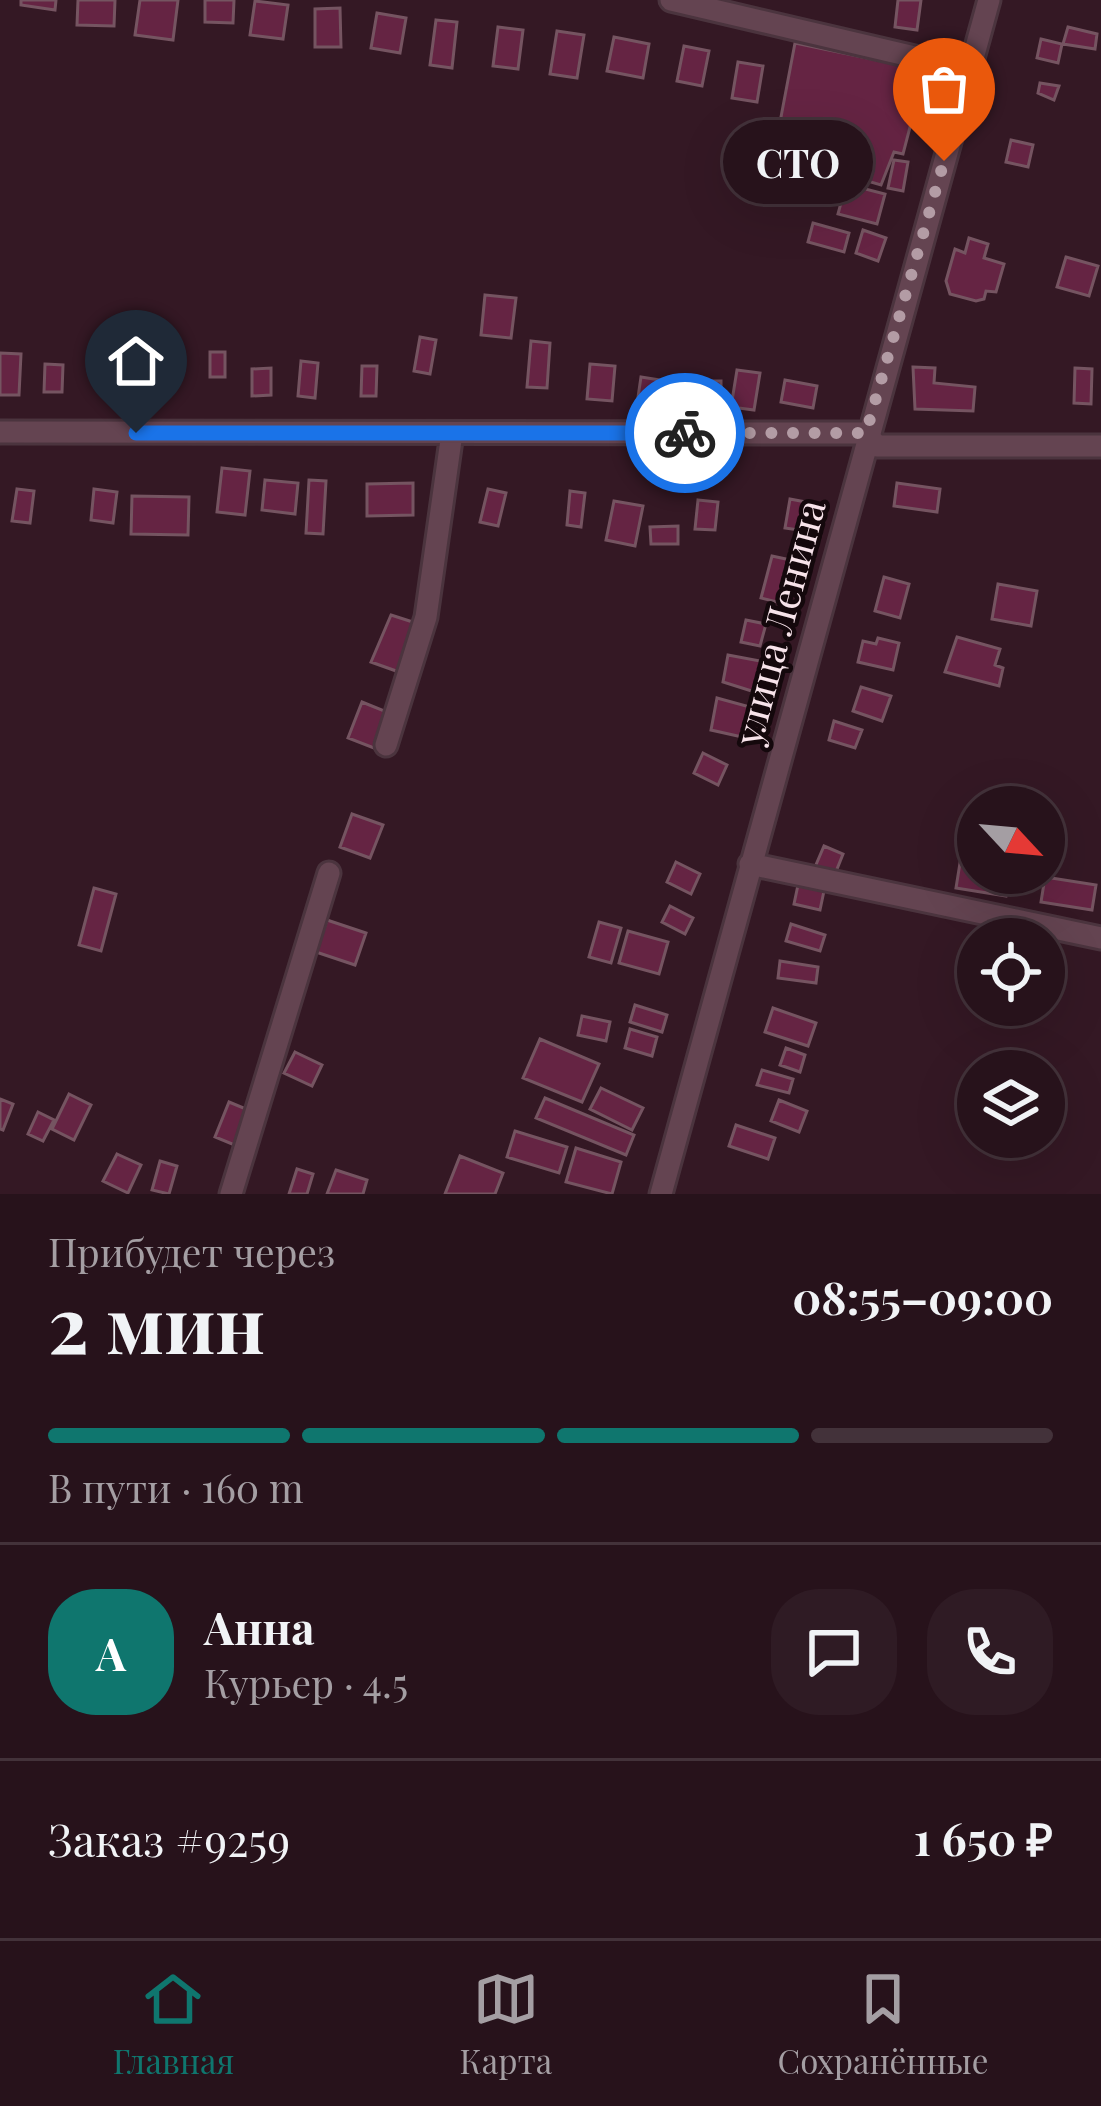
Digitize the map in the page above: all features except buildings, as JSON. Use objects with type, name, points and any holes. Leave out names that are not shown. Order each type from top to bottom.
[{"type":"street","points":[[670,0],[970,70]]},
{"type":"street","name":"улица Ленина","points":[[661,1194],[866,433],[989,0]]},
{"type":"street","points":[[0,433],[866,433],[877,446],[1101,446]]},
{"type":"street","points":[[386,746],[426,617],[452,433]]},
{"type":"street","points":[[750,864],[1101,938]]},
{"type":"street","points":[[231,1194],[329,873]]},
{"type":"way so far","points":[[685,433],[866,433],[944,161]]},
{"type":"place","name":"СТО","points":[[944,161]]},
{"type":"route","points":[[136,433],[685,433]]}]
